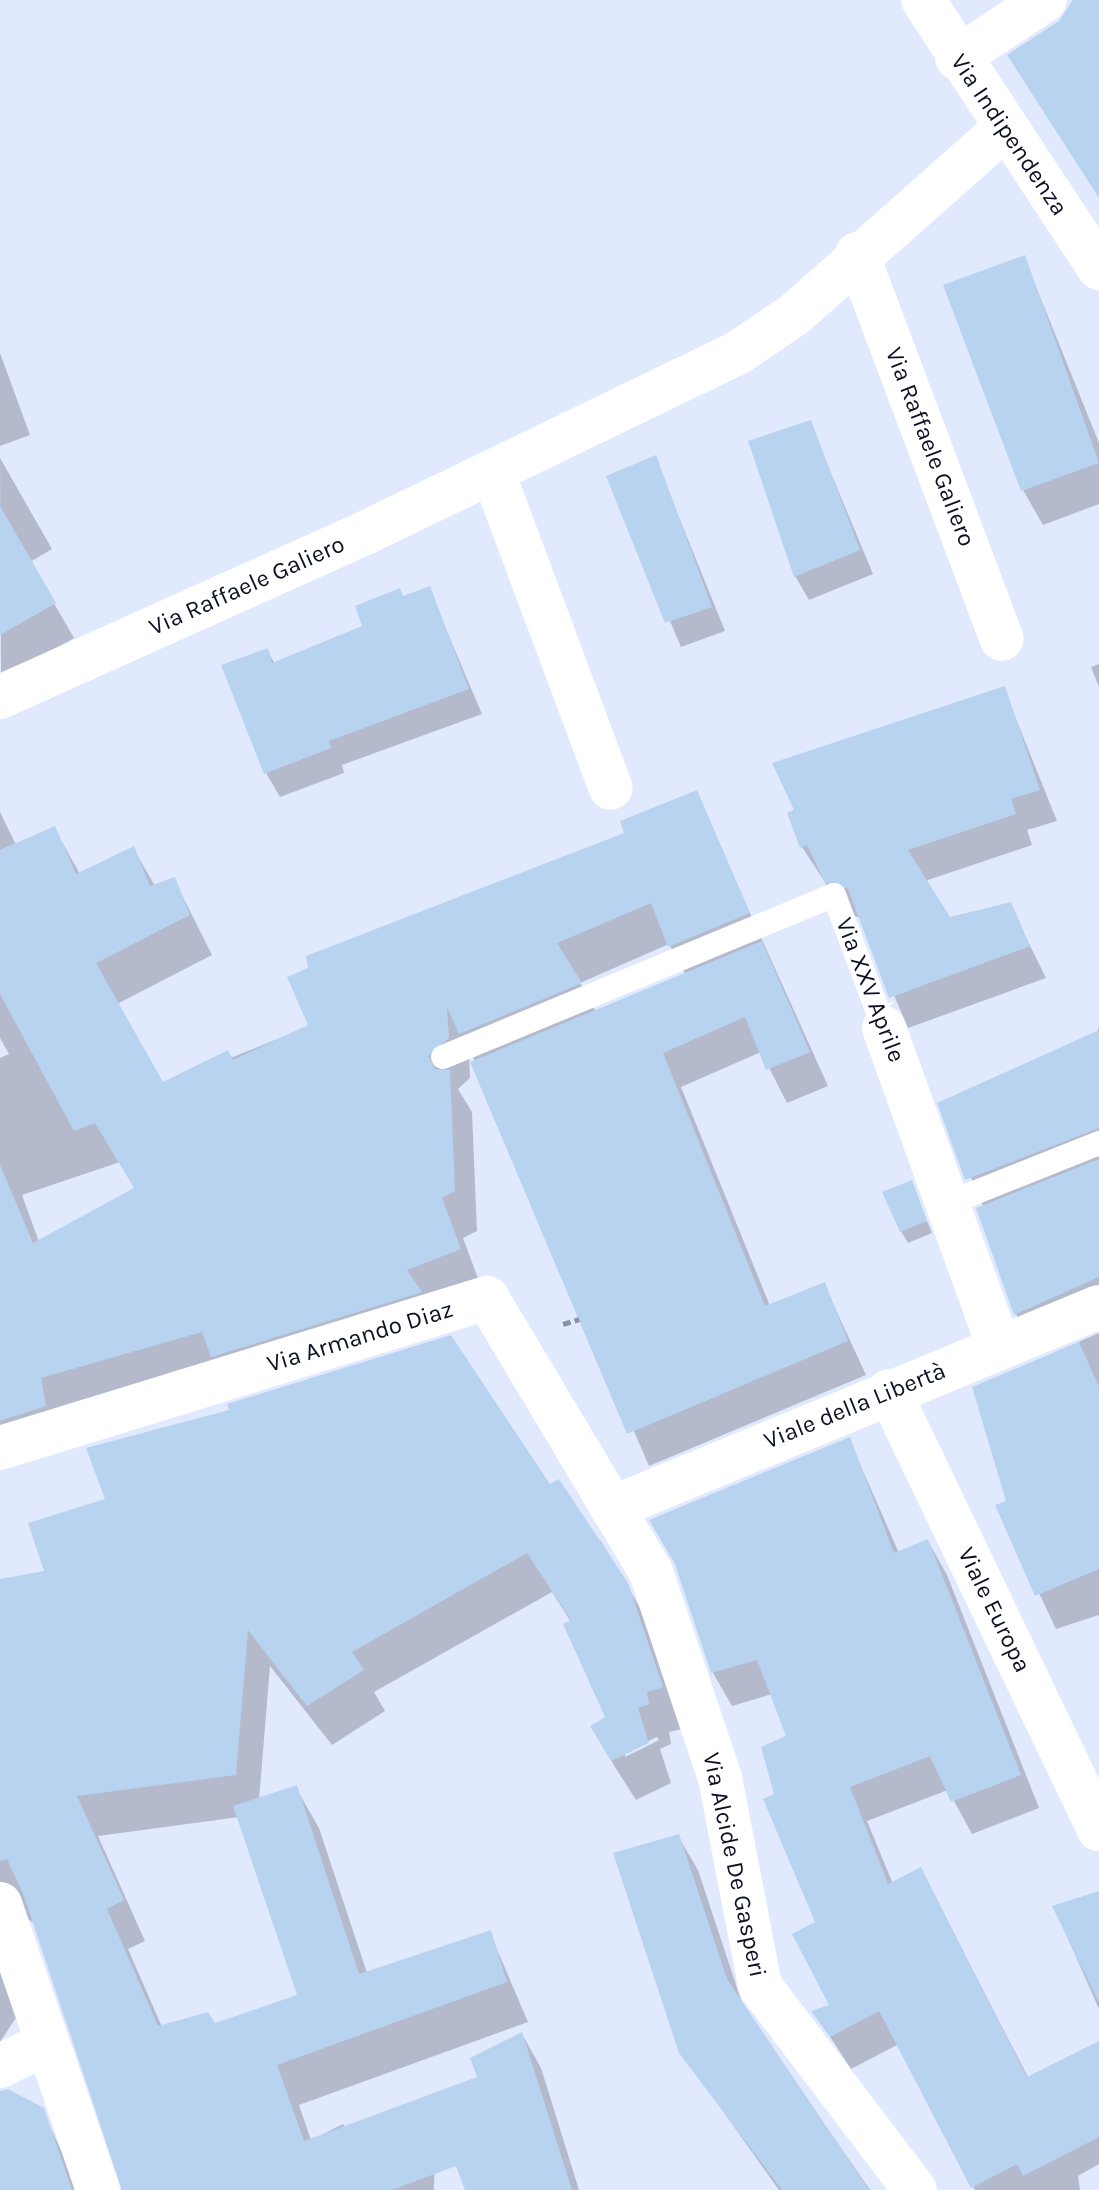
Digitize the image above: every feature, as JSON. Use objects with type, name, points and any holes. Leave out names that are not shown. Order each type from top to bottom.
[{"type":"street","name":"Via Indipendenza","points":[[923,0],[957,58],[1099,268]]},
{"type":"street","points":[[957,58],[1045,0]]},
{"type":"street","name":"Via Raffaele Galiero","points":[[0,697],[493,473],[739,352],[795,314],[857,254],[1004,129]]},
{"type":"street","name":"Via Raffaele Galiero","points":[[857,254],[1002,639]]},
{"type":"street","points":[[493,473],[611,788]]},
{"type":"street","name":"Via XXV Aprile","points":[[884,1028],[999,1347]]},
{"type":"street","name":"Via Armando Diaz","points":[[0,1448],[487,1298],[612,1508]]},
{"type":"street","name":"Viale della Libertà","points":[[612,1508],[889,1391],[1099,1307]]},
{"type":"street","name":"Viale Europa","points":[[889,1391],[1099,1829]]},
{"type":"street","name":"Via Alcide De Gasperi","points":[[612,1508],[651,1572],[720,1778],[760,1986],[915,2190]]},
{"type":"street","points":[[0,1904],[45,2044],[98,2190]]},
{"type":"street","points":[[0,2066],[45,2044]]},
{"type":"lane","name":"Via XXV Aprile","points":[[443,1057],[834,895],[884,1028]]},
{"type":"lane","points":[[949,1203],[1099,1143]]},
{"type":"path","points":[[563,1324],[579,1319]]},
{"type":"building","points":[[1073,0],[1099,0],[1099,198],[1007,55],[1059,21]]},
{"type":"building","points":[[1025,255],[1099,463],[1021,491],[943,285]]},
{"type":"building","points":[[811,420],[860,550],[794,577],[748,441]]},
{"type":"building","points":[[656,455],[712,607],[665,623],[606,476]]},
{"type":"building","points":[[0,506],[56,603],[0,635]]},
{"type":"building","points":[[430,586],[469,689],[329,741],[331,748],[264,774],[221,665],[268,648],[272,663],[362,626],[355,606],[400,588],[403,596]]},
{"type":"building","points":[[1005,686],[1040,790],[1011,799],[1016,814],[908,850],[950,917],[1011,902],[1030,946],[889,998],[848,889],[825,883],[807,845],[800,848],[787,813],[794,810],[772,763]]},
{"type":"building","points":[[697,790],[750,913],[668,947],[651,903],[557,943],[582,983],[459,1034],[447,1007],[449,1038],[428,1056],[435,1069],[450,1070],[455,1191],[442,1198],[461,1249],[407,1270],[422,1292],[211,1357],[202,1332],[41,1378],[46,1406],[0,1421],[0,1165],[33,1243],[134,1188],[95,1123],[74,1131],[0,994],[0,850],[55,826],[76,874],[134,846],[150,886],[175,877],[190,915],[96,963],[163,1082],[228,1050],[233,1060],[308,1025],[287,977],[308,968],[306,956],[624,833],[620,821]]},
{"type":"building","points":[[762,941],[810,1052],[766,1070],[745,1017],[663,1053],[765,1306],[825,1282],[848,1341],[627,1434],[470,1062]]},
{"type":"building","points":[[1099,1030],[1099,1128],[965,1180],[937,1103]]},
{"type":"building","points":[[1099,1159],[1099,1277],[1014,1315],[976,1208]]},
{"type":"building","points":[[912,1180],[927,1221],[900,1232],[882,1192]]},
{"type":"building","points":[[451,1335],[550,1484],[559,1479],[628,1583],[663,1687],[647,1692],[649,1704],[638,1708],[649,1743],[611,1761],[590,1726],[605,1717],[563,1624],[571,1620],[527,1553],[352,1652],[364,1670],[307,1706],[248,1630],[236,1775],[77,1796],[124,1900],[107,1909],[158,2026],[208,2012],[215,2023],[297,1995],[233,1806],[297,1785],[359,1974],[491,1930],[507,1982],[277,2065],[304,2141],[477,2077],[470,2058],[522,2032],[572,2190],[465,2190],[456,2166],[392,2190],[122,2190],[24,1896],[7,1859],[0,1861],[0,1579],[44,1571],[28,1523],[105,1499],[86,1448],[229,1410],[227,1404]]},
{"type":"building","points":[[1079,1342],[1099,1387],[1099,1569],[1035,1596],[995,1505],[1006,1501],[972,1387]]},
{"type":"building","points":[[850,1437],[894,1553],[928,1539],[1021,1775],[951,1802],[930,1756],[850,1787],[888,1884],[921,1867],[1027,2077],[1099,2041],[1099,2137],[1023,2176],[1017,2164],[971,2188],[879,2011],[830,2037],[811,2011],[829,2005],[792,1934],[815,1922],[763,1799],[774,1794],[761,1747],[786,1736],[757,1660],[711,1673],[675,1564],[649,1520]]},
{"type":"building","points":[[679,1834],[727,1979],[869,2190],[782,2190],[679,2053],[613,1853]]},
{"type":"building","points":[[1099,1891],[1099,2003],[1052,1906]]},
{"type":"building","points":[[8,2089],[44,2108],[72,2190],[0,2190],[0,2091]]}]
